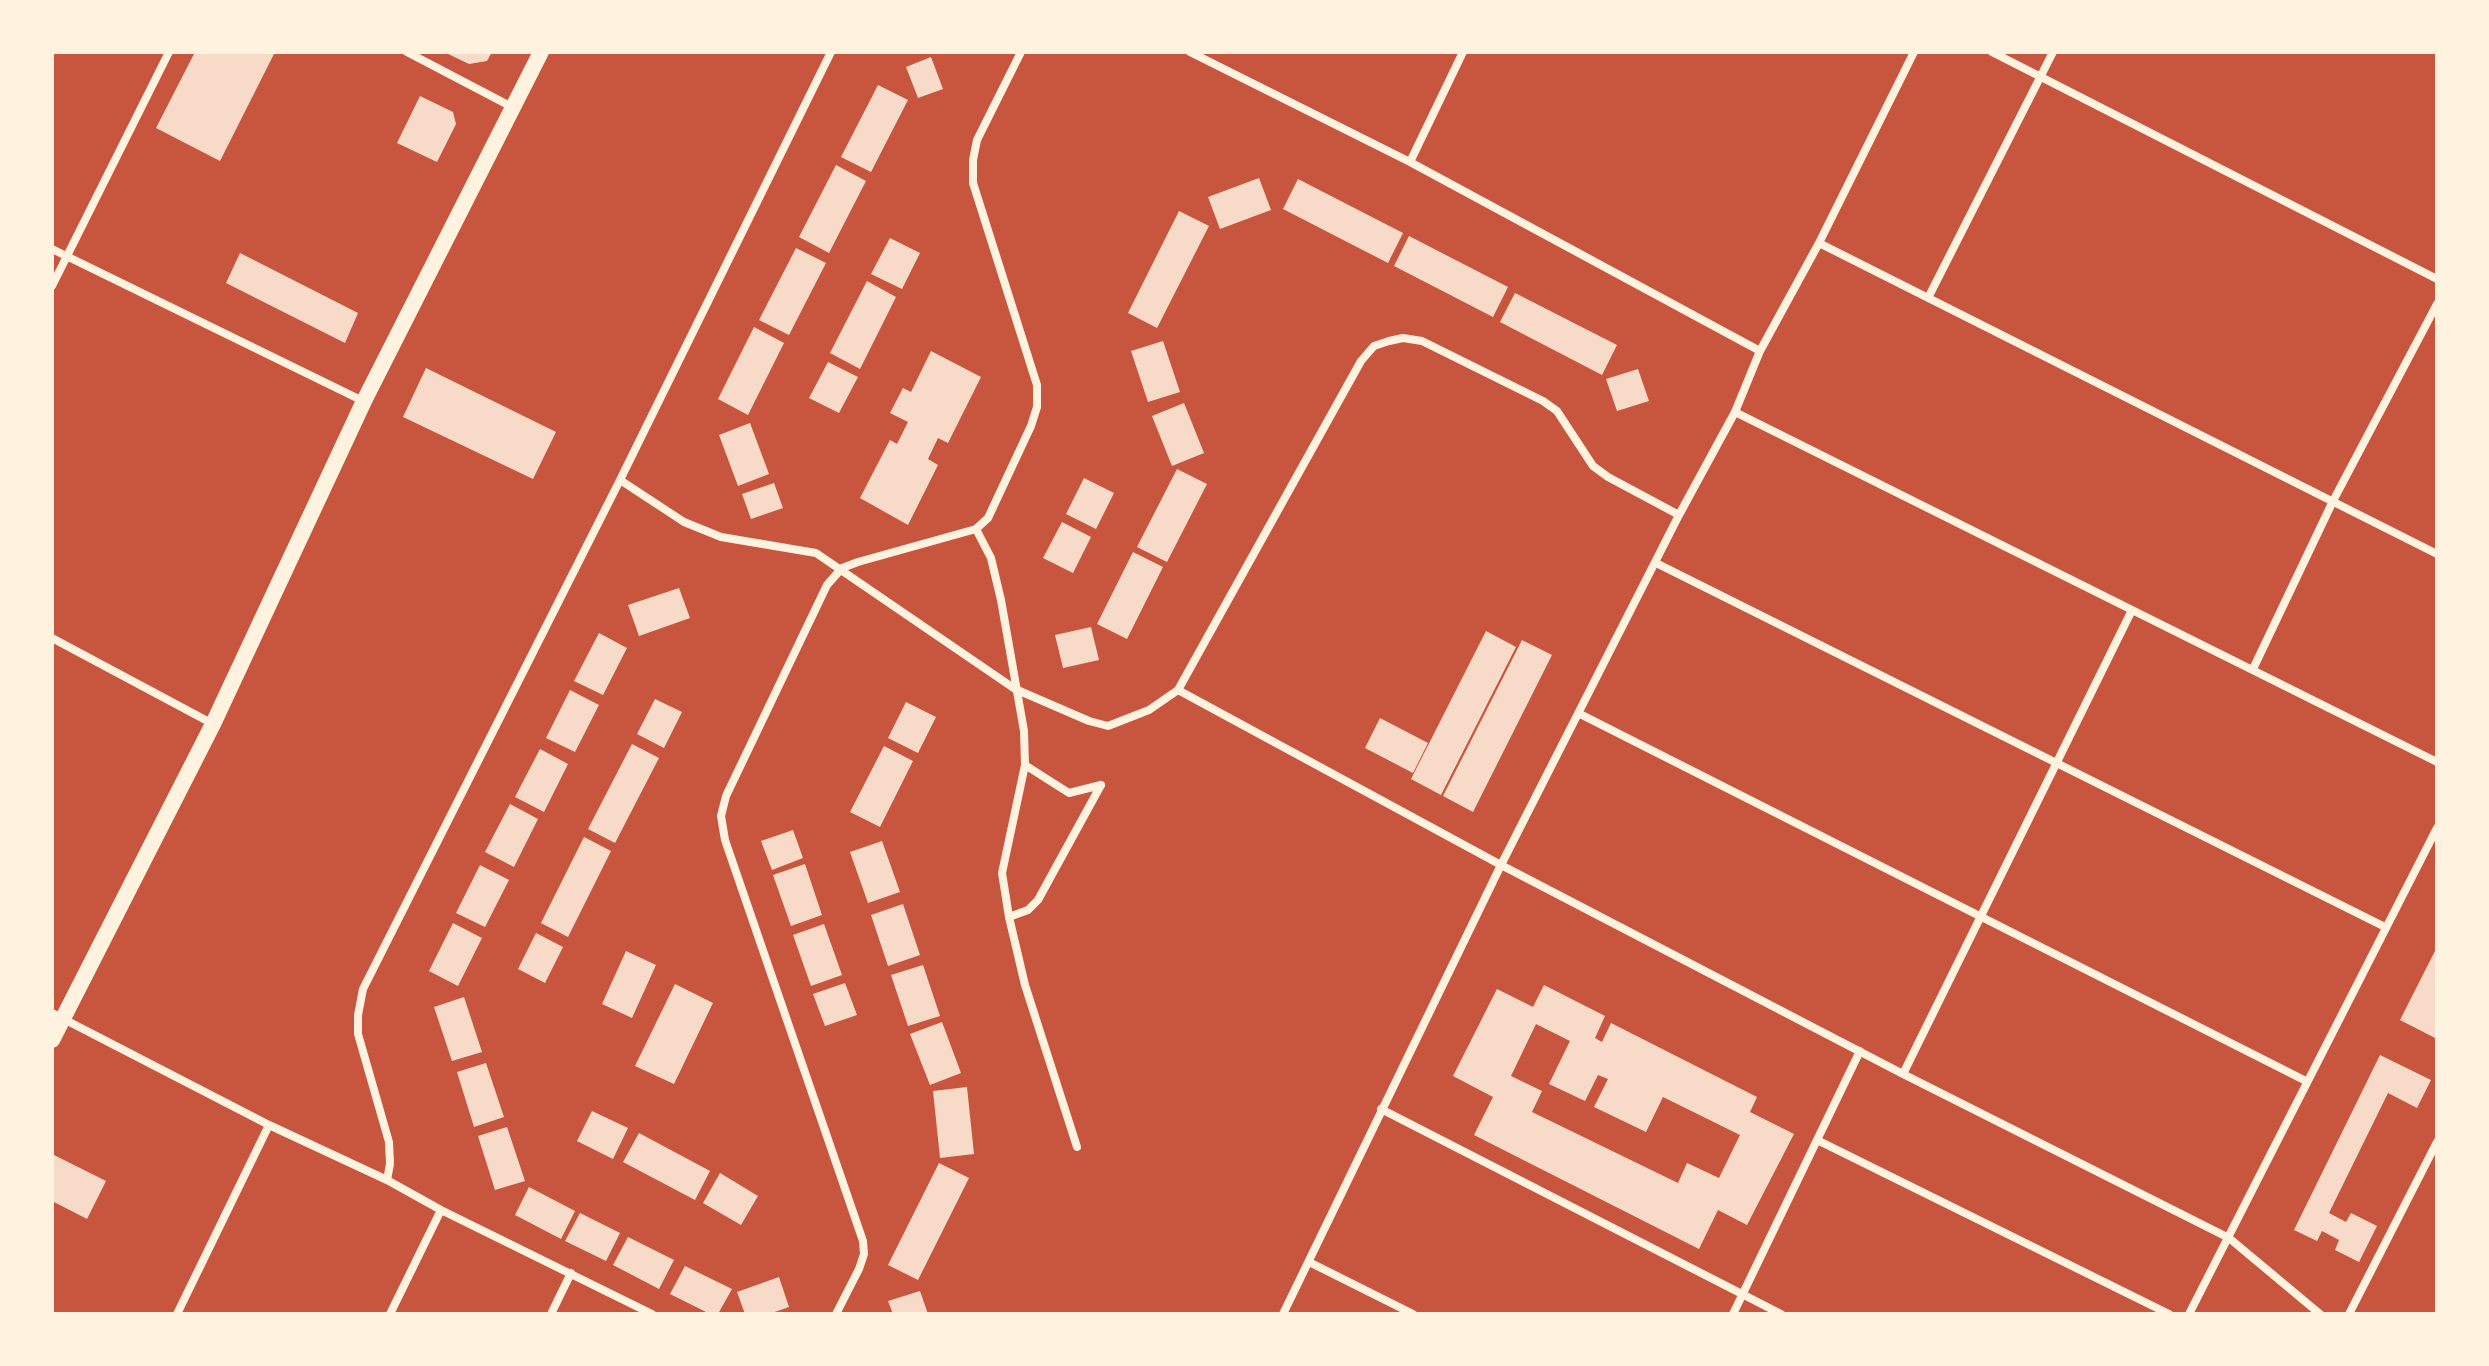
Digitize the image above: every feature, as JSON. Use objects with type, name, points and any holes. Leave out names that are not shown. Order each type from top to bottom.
[{"type":"main road","points":[[52,1040],[57,1016],[213,724],[364,401],[541,52]]},
{"type":"street","points":[[52,286],[169,52]]},
{"type":"street","points":[[407,52],[512,107]]},
{"type":"street","points":[[387,1180],[389,1142],[358,1034],[363,989],[620,480],[831,52]]},
{"type":"street","points":[[836,1314],[859,1269],[864,1254],[863,1241],[725,840],[721,816],[726,796],[827,585],[842,568],[976,529],[988,518],[1031,426],[1037,407],[1037,385],[973,183],[977,140],[1021,52]]},
{"type":"street","points":[[1190,52],[1410,162],[1760,351]]},
{"type":"street","points":[[1410,162],[1463,52]]},
{"type":"street","points":[[1283,1314],[1501,865],[1679,515],[1735,412],[1760,351],[1819,243],[1914,52]]},
{"type":"street","points":[[1992,52],[2437,279]]},
{"type":"street","points":[[1928,298],[2053,52]]},
{"type":"street","points":[[1819,243],[2437,554]]},
{"type":"street","points":[[52,249],[364,401]]},
{"type":"street","points":[[2253,669],[2333,501],[2437,304]]},
{"type":"street","points":[[620,480],[684,522],[721,537],[816,553],[1015,689],[1108,726],[1149,710],[1178,690],[1361,361],[1374,346],[1403,338],[1422,341],[1543,401],[1557,411],[1593,466],[1679,515]]},
{"type":"street","points":[[1735,412],[2437,762]]},
{"type":"street","points":[[976,529],[991,558],[1001,600],[1024,731],[1025,765],[1002,873],[1009,917],[1025,985],[1077,1147]]},
{"type":"street","points":[[1656,563],[2385,927]]},
{"type":"street","points":[[1903,1074],[2132,610]]},
{"type":"street","points":[[52,638],[213,724]]},
{"type":"street","points":[[1178,690],[1501,865],[1903,1074],[2229,1238],[2320,1314]]},
{"type":"street","points":[[1580,714],[2306,1081]]},
{"type":"street","points":[[1009,917],[1028,910],[1038,900],[1101,785],[1069,793],[1025,765]]},
{"type":"street","points":[[2189,1314],[2437,828]]},
{"type":"street","points":[[57,1016],[269,1125],[387,1180],[441,1210],[652,1314]]},
{"type":"street","points":[[1733,1314],[1860,1051]]},
{"type":"street","points":[[1381,1109],[1781,1314]]},
{"type":"street","points":[[177,1314],[269,1125]]},
{"type":"street","points":[[1817,1140],[2169,1314]]},
{"type":"street","points":[[2349,1314],[2437,1142]]},
{"type":"street","points":[[390,1314],[441,1210]]},
{"type":"street","points":[[1309,1262],[1413,1314]]},
{"type":"street","points":[[551,1314],[571,1273]]},
{"type":"building","points":[[195,52],[275,52],[220,161],[156,128]]},
{"type":"building","points":[[444,52],[492,52],[487,61],[469,64]]},
{"type":"building","points":[[931,57],[943,89],[918,98],[906,67]]},
{"type":"building","points":[[878,85],[908,100],[871,172],[841,157]]},
{"type":"building","points":[[420,96],[453,112],[456,124],[437,162],[397,143]]},
{"type":"building","points":[[836,165],[866,181],[829,253],[799,237]]},
{"type":"building","points":[[1259,178],[1271,210],[1220,229],[1208,197]]},
{"type":"building","points":[[1298,179],[1403,233],[1388,263],[1283,209]]},
{"type":"building","points":[[1179,211],[1209,226],[1157,328],[1128,313]]},
{"type":"building","points":[[1409,236],[1508,287],[1493,317],[1394,266]]},
{"type":"building","points":[[890,238],[920,253],[902,289],[871,274]]},
{"type":"building","points":[[796,248],[826,263],[789,335],[759,320]]},
{"type":"building","points":[[240,253],[358,313],[345,343],[226,283]]},
{"type":"building","points":[[867,281],[896,297],[860,369],[830,353]]},
{"type":"building","points":[[1515,293],[1617,345],[1602,375],[1500,322]]},
{"type":"building","points":[[754,327],[784,343],[748,415],[718,399]]},
{"type":"building","points":[[1163,341],[1180,392],[1148,402],[1131,351]]},
{"type":"building","points":[[931,351],[981,377],[948,443],[938,438],[928,459],[938,465],[908,525],[860,498],[890,440],[897,444],[908,422],[890,413],[903,388],[911,392]]},
{"type":"building","points":[[828,362],[858,377],[839,413],[809,398]]},
{"type":"building","points":[[426,368],[556,432],[533,479],[403,417]]},
{"type":"building","points":[[1638,369],[1649,401],[1617,411],[1606,379]]},
{"type":"building","points":[[1184,403],[1204,453],[1172,466],[1152,416]]},
{"type":"building","points":[[750,423],[769,474],[738,486],[719,435]]},
{"type":"building","points":[[1177,469],[1207,484],[1167,562],[1137,547]]},
{"type":"building","points":[[1084,478],[1114,493],[1096,529],[1066,514]]},
{"type":"building","points":[[774,483],[783,508],[751,519],[742,494]]},
{"type":"building","points":[[1062,522],[1091,537],[1073,573],[1043,558]]},
{"type":"building","points":[[1133,552],[1163,567],[1127,639],[1097,624]]},
{"type":"building","points":[[679,588],[690,618],[639,636],[628,605]]},
{"type":"building","points":[[1091,627],[1099,660],[1063,668],[1055,635]]},
{"type":"building","points":[[1486,631],[1516,647],[1441,795],[1411,779]]},
{"type":"building","points":[[599,633],[627,648],[603,695],[574,681]]},
{"type":"building","points":[[1522,640],[1552,655],[1473,812],[1443,796]]},
{"type":"building","points":[[570,690],[599,705],[575,752],[546,738]]},
{"type":"building","points":[[655,699],[682,712],[664,748],[637,734]]},
{"type":"building","points":[[906,702],[936,717],[918,753],[888,738]]},
{"type":"building","points":[[1380,718],[1428,743],[1413,773],[1365,748]]},
{"type":"building","points":[[632,744],[659,758],[615,843],[588,829]]},
{"type":"building","points":[[884,746],[913,761],[880,827],[850,812]]},
{"type":"building","points":[[540,749],[568,764],[544,812],[515,797]]},
{"type":"building","points":[[510,804],[538,819],[514,867],[485,852]]},
{"type":"building","points":[[793,830],[803,858],[772,870],[761,841]]},
{"type":"building","points":[[584,837],[611,851],[568,937],[541,923]]},
{"type":"building","points":[[882,841],[900,892],[868,903],[850,852]]},
{"type":"building","points":[[805,864],[822,915],[791,926],[773,875]]},
{"type":"building","points":[[480,865],[509,880],[485,927],[456,913]]},
{"type":"building","points":[[903,904],[920,955],[888,966],[871,915]]},
{"type":"building","points":[[453,923],[482,938],[458,986],[429,971]]},
{"type":"building","points":[[824,924],[842,975],[811,986],[793,935]]},
{"type":"building","points":[[536,933],[563,947],[545,983],[518,969]]},
{"type":"building","points":[[2437,947],[2435,1004],[2437,1039],[2400,1020]]},
{"type":"building","points":[[626,951],[656,965],[632,1018],[602,1004]]},
{"type":"building","points":[[923,965],[940,1016],[908,1026],[891,975]]},
{"type":"building","points":[[845,983],[857,1015],[825,1026],[813,994]]},
{"type":"building","points":[[675,984],[713,1003],[674,1084],[635,1066]]},
{"type":"building","points":[[1544,985],[1605,1016],[1595,1038],[1602,1042],[1611,1023],[1757,1097],[1750,1112],[1794,1134],[1747,1225],[1718,1210],[1699,1249],[1474,1135],[1493,1097],[1453,1076],[1497,989],[1533,1007]],"holes":[[[1536,1024],[1570,1041],[1549,1084],[1585,1101],[1598,1075],[1608,1079],[1594,1107],[1646,1132],[1663,1097],[1740,1135],[1719,1178],[1687,1163],[1678,1183],[1532,1112],[1542,1091],[1511,1076]]]},
{"type":"building","points":[[464,997],[482,1052],[452,1061],[434,1007]]},
{"type":"building","points":[[942,1022],[961,1073],[930,1085],[910,1034]]},
{"type":"building","points":[[2380,1055],[2431,1080],[2417,1108],[2388,1093],[2329,1213],[2346,1222],[2351,1213],[2377,1226],[2359,1262],[2335,1250],[2339,1240],[2322,1231],[2317,1241],[2294,1230]]},
{"type":"building","points":[[486,1063],[504,1117],[474,1127],[457,1072]]},
{"type":"building","points":[[967,1087],[974,1154],[940,1158],[933,1091]]},
{"type":"building","points":[[592,1111],[628,1128],[613,1159],[577,1141]]},
{"type":"building","points":[[507,1127],[525,1181],[495,1190],[478,1136]]},
{"type":"building","points":[[639,1133],[710,1171],[695,1200],[623,1162]]},
{"type":"building","points":[[52,1154],[106,1181],[87,1219],[52,1201]]},
{"type":"building","points":[[939,1163],[969,1178],[918,1280],[888,1265]]},
{"type":"building","points":[[720,1173],[758,1196],[741,1225],[703,1203]]},
{"type":"building","points":[[529,1187],[575,1211],[561,1239],[515,1215]]},
{"type":"building","points":[[580,1213],[620,1233],[606,1261],[565,1241]]},
{"type":"building","points":[[628,1237],[674,1260],[659,1289],[613,1265]]},
{"type":"building","points":[[685,1266],[732,1289],[718,1314],[710,1314],[670,1294]]},
{"type":"building","points":[[779,1277],[789,1307],[769,1314],[745,1314],[737,1292]]},
{"type":"building","points":[[920,1291],[928,1314],[893,1314],[888,1301]]}]
